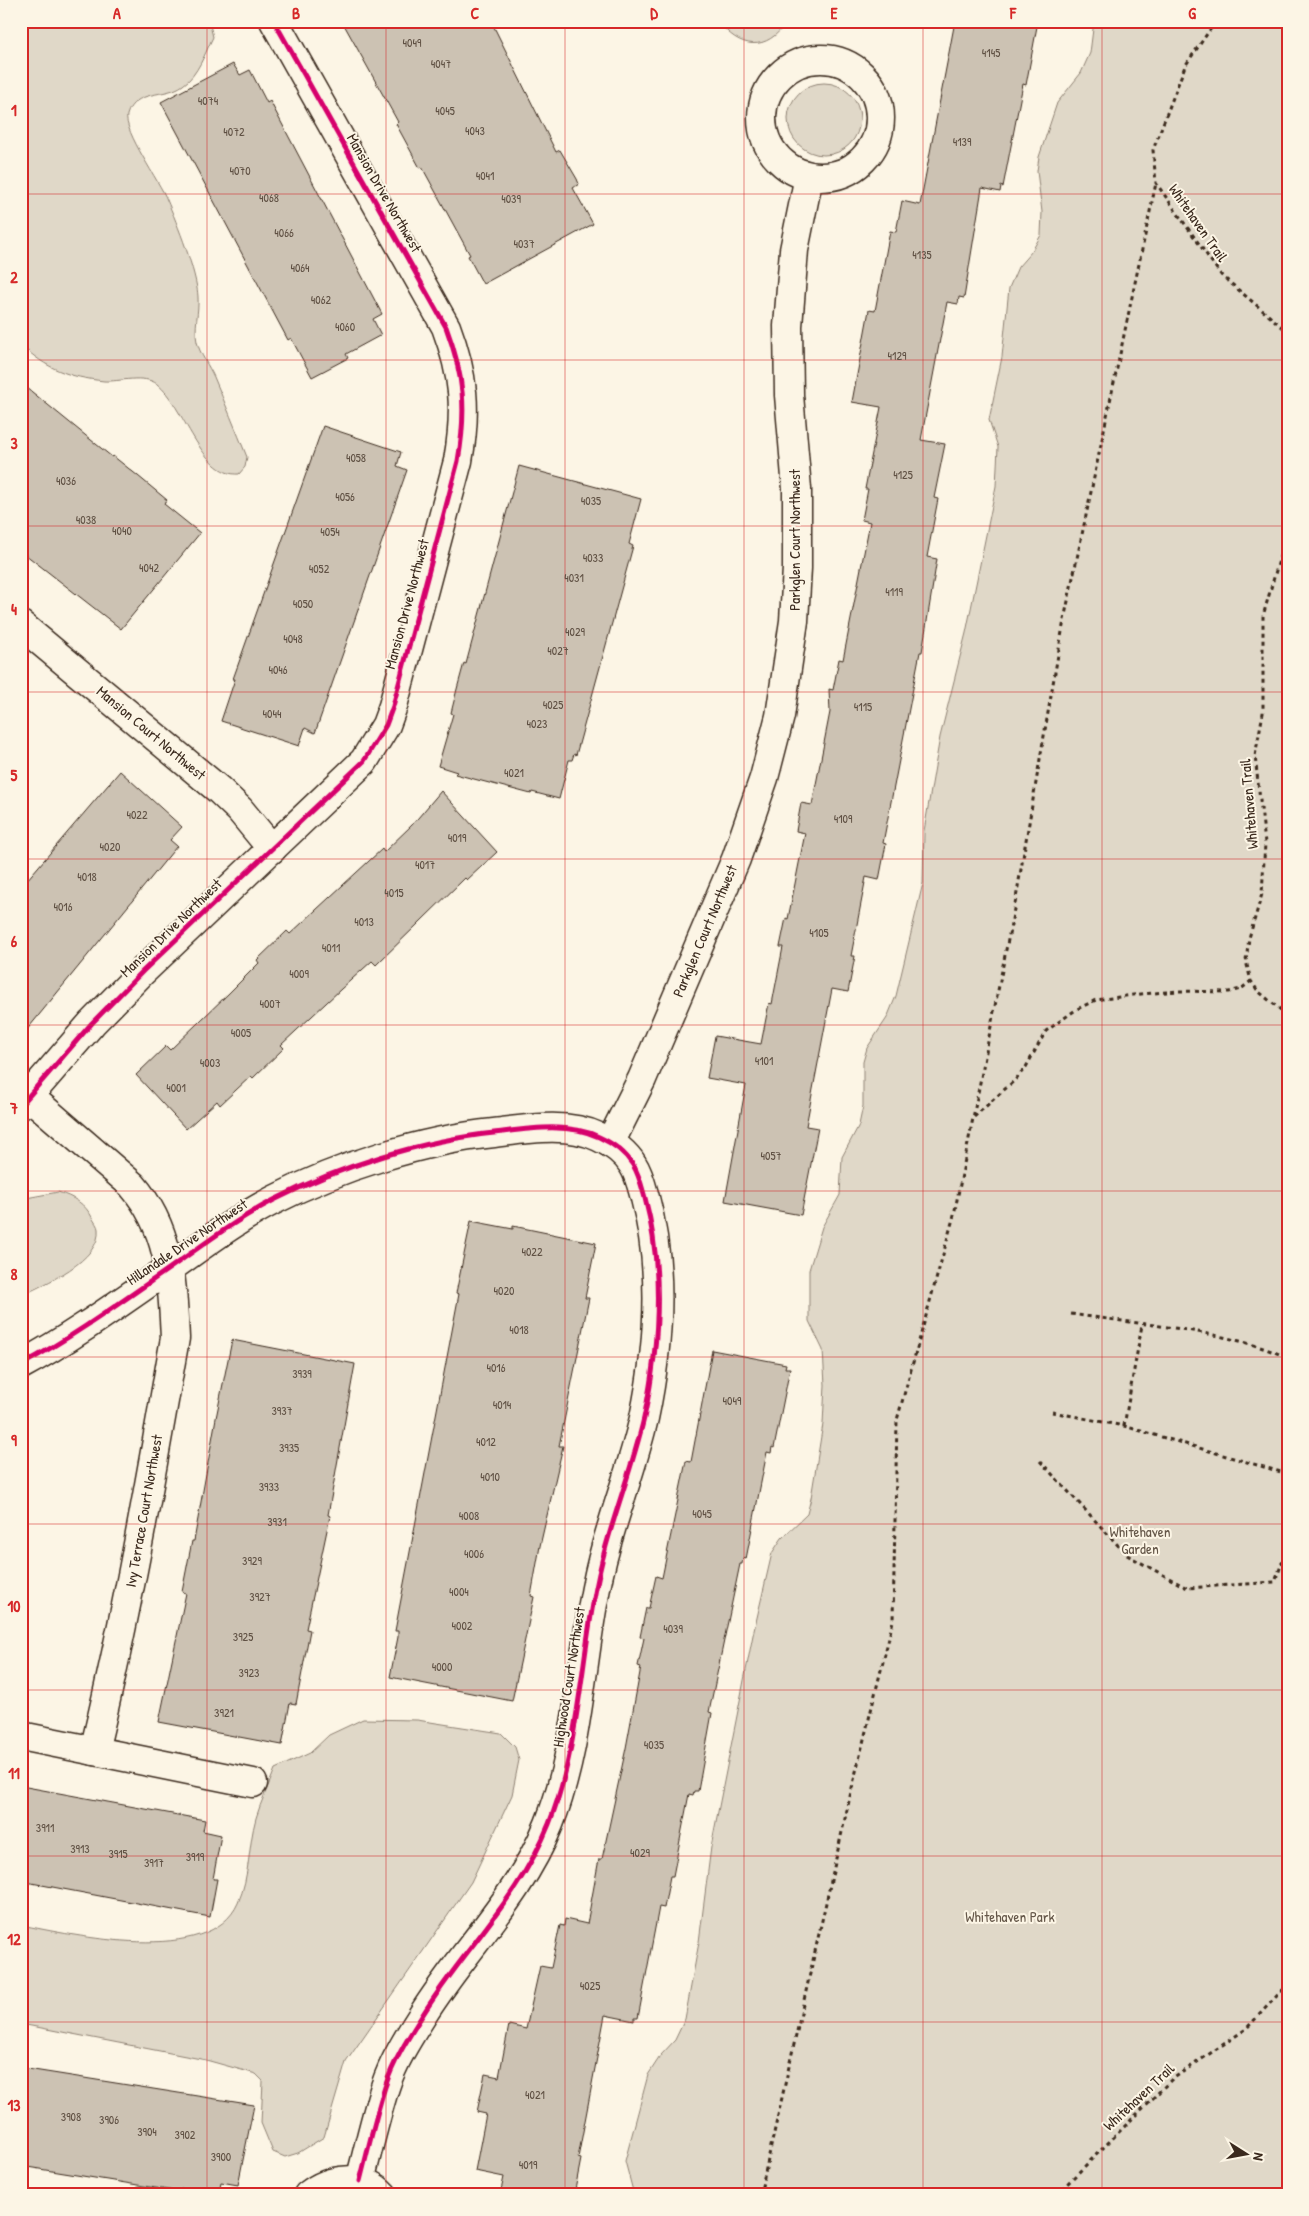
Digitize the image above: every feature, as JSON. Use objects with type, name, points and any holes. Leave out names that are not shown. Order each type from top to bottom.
[{"type":"street","name":"Mansion Drive Northwest","points":[[169,1268],[159,1226],[143,1198],[132,1186],[25,1100],[92,1023],[143,970],[272,850],[364,760],[386,725],[393,706],[458,460],[464,406],[462,379],[456,352],[446,327],[274,21]]},
{"type":"street","points":[[811,59],[834,60],[855,69],[871,85],[880,107],[879,130],[870,151],[853,168],[832,176],[809,176],[787,166],[771,150],[763,128],[763,105],[773,84],[789,68],[811,59]]},
{"type":"street","name":"Parkglen Court Northwest","points":[[610,1143],[642,1079],[736,859],[764,778],[781,707],[794,621],[797,568],[797,489],[788,395],[788,326],[794,250],[809,176]]},
{"type":"street","name":"Mansion Court Northwest","points":[[21,625],[218,789],[240,810],[272,850]]},
{"type":"street","name":"Hillandale Drive Northwest","points":[[21,1365],[70,1337],[223,1230],[275,1200],[311,1183],[406,1150],[486,1134],[561,1128],[595,1135],[610,1143]]},
{"type":"street","name":"Highwood Court Northwest","points":[[360,2181],[386,2083],[403,2047],[423,2013],[519,1883],[548,1826],[568,1764],[590,1619],[604,1552],[640,1432],[655,1347],[656,1278],[651,1222],[634,1165],[610,1143]]},
{"type":"street","name":"Ivy Terrace Court Northwest","points":[[94,1751],[122,1629],[175,1338],[169,1268]]},
{"type":"street","points":[[21,1736],[253,1783]]},
{"type":"street","points":[[308,2195],[318,2187],[338,2180],[360,2181],[383,2195]]},
{"type":"path","points":[[760,2195],[851,1792],[893,1621],[897,1420],[954,1215],[1015,904],[1064,620],[1156,183]]},
{"type":"path","points":[[974,1116],[1015,1080],[1026,1066],[1046,1031],[1077,1008],[1096,1000],[1179,991],[1228,992],[1241,989],[1251,981],[1258,991],[1288,1016]]},
{"type":"path","points":[[1072,1314],[1142,1324],[1263,1346],[1288,1358]]},
{"type":"path","points":[[1124,1426],[1142,1324]]},
{"type":"path","points":[[1052,1412],[1124,1426],[1288,1474]]},
{"type":"path","points":[[1040,1461],[1127,1555],[1187,1588],[1275,1582],[1288,1546]]},
{"type":"green space","points":[[21,21],[209,21],[213,37],[193,76],[176,89],[136,101],[127,115],[127,123],[136,144],[167,200],[190,262],[198,297],[196,331],[198,346],[214,377],[247,457],[245,467],[239,474],[226,472],[214,464],[203,452],[167,394],[152,381],[131,379],[104,381],[69,374],[49,366],[21,345]]},
{"type":"green space","points":[[718,21],[787,21],[771,38],[753,44],[735,37]]},
{"type":"green space","name":"Whitehaven Park","points":[[1094,21],[1288,21],[1288,2195],[634,2195],[625,2161],[648,2075],[661,2055],[675,2040],[685,2019],[699,1942],[711,1847],[753,1635],[772,1553],[782,1538],[807,1514],[811,1498],[823,1424],[825,1385],[823,1350],[809,1321],[809,1270],[822,1227],[840,1195],[842,1157],[859,1125],[863,1106],[863,1062],[867,1048],[887,1018],[896,996],[923,883],[924,831],[940,737],[966,633],[996,486],[998,447],[989,420],[1002,357],[1009,288],[1018,267],[1032,251],[1041,235],[1042,212],[1037,171],[1039,157],[1057,103],[1081,73],[1090,53]]},
{"type":"green space","points":[[824,83],[844,89],[854,99],[860,119],[854,139],[844,149],[824,155],[804,149],[794,139],[788,119],[794,99],[804,89]]},
{"type":"green space","points":[[58,1192],[74,1199],[90,1213],[98,1228],[97,1240],[91,1251],[70,1270],[21,1296],[21,1199]]},
{"type":"green space","points":[[363,1719],[417,1720],[501,1733],[515,1747],[519,1760],[512,1795],[471,1882],[346,2062],[324,2137],[298,2153],[285,2157],[273,2152],[261,2123],[263,2081],[256,2074],[206,2060],[21,2024],[21,1925],[73,1935],[138,1942],[171,1941],[200,1935],[223,1923],[238,1903],[242,1893],[256,1818],[275,1769],[310,1753],[329,1735]]},
{"type":"building","points":[[342,21],[491,21],[556,152],[560,150],[577,179],[579,184],[573,188],[593,224],[483,284],[468,256],[470,255],[422,167],[420,168],[396,124],[398,122]]},
{"type":"building","points":[[955,21],[1038,21],[1026,85],[1023,84],[1003,187],[1001,186],[1000,192],[982,188],[964,298],[959,297],[958,304],[947,302],[921,440],[945,444],[934,498],[938,499],[927,557],[937,559],[922,652],[920,652],[883,843],[886,844],[879,880],[866,877],[851,956],[855,956],[848,992],[832,989],[806,1126],[818,1128],[801,1215],[725,1201],[746,1085],[707,1078],[715,1036],[761,1044],[769,1003],[772,1004],[783,947],[780,947],[786,918],[788,919],[805,833],[796,831],[801,803],[812,805],[830,712],[829,689],[833,690],[839,659],[843,660],[870,522],[862,520],[868,489],[865,489],[881,407],[852,402],[869,310],[875,311],[890,231],[896,232],[902,201],[920,205]]},
{"type":"building","points":[[233,64],[240,75],[250,70],[267,103],[270,101],[382,314],[373,319],[381,335],[346,354],[348,358],[312,377],[291,338],[288,340],[161,102]]},
{"type":"building","points":[[21,383],[167,500],[164,504],[200,533],[121,629],[21,551]]},
{"type":"building","points":[[323,426],[401,452],[397,466],[407,470],[315,733],[305,728],[299,746],[221,721],[235,679],[233,679]]},
{"type":"building","points":[[519,466],[641,499],[629,544],[633,546],[576,755],[574,754],[572,760],[569,760],[559,799],[532,792],[531,794],[455,774],[457,772],[438,766],[453,714],[451,713],[464,663],[466,664]]},
{"type":"building","points":[[120,771],[182,827],[170,840],[177,846],[21,1037],[21,887]]},
{"type":"building","points":[[441,791],[497,852],[467,880],[465,878],[376,965],[372,961],[341,989],[281,1045],[284,1048],[253,1078],[251,1076],[220,1105],[217,1101],[186,1129],[136,1075],[166,1046],[170,1050],[259,963],[257,960],[287,931],[290,934],[382,849],[384,852],[412,825]]},
{"type":"building","points":[[471,1221],[513,1229],[513,1226],[596,1243],[585,1298],[589,1298],[559,1446],[563,1446],[540,1546],[531,1596],[534,1597],[512,1701],[390,1677],[398,1637],[398,1631],[395,1631],[459,1294],[456,1293]]},
{"type":"building","points":[[232,1340],[355,1364],[328,1515],[330,1516],[306,1629],[310,1630],[296,1704],[290,1703],[282,1745],[159,1722],[186,1593],[182,1592],[192,1541],[194,1541]]},
{"type":"building","points":[[712,1350],[786,1364],[785,1368],[790,1368],[774,1448],[772,1447],[771,1453],[767,1452],[746,1559],[743,1558],[742,1564],[740,1564],[709,1712],[712,1713],[698,1791],[694,1791],[693,1795],[689,1794],[673,1876],[670,1876],[664,1908],[659,1907],[638,2018],[634,2018],[634,2021],[605,2015],[578,2158],[581,2159],[574,2195],[500,2195],[504,2177],[475,2171],[486,2114],[477,2112],[485,2074],[499,2077],[509,2025],[526,2029],[540,1966],[551,1968],[560,1925],[564,1926],[565,1919],[587,1924],[599,1859],[602,1859],[626,1748],[641,1667],[638,1666],[644,1638],[640,1637],[646,1608],[649,1608],[656,1576],[662,1578],[686,1461],[691,1462]]},
{"type":"building","points":[[21,1786],[205,1820],[203,1831],[221,1835],[213,1879],[217,1879],[210,1917],[21,1881]]},
{"type":"building","points":[[21,2068],[254,2105],[238,2185],[221,2182],[218,2195],[215,2195],[181,2189],[181,2192],[21,2166]]},
{"type":"cycle path","points":[[21,1105],[92,1023],[143,971],[364,761],[386,725],[393,706],[458,461],[461,443],[462,393],[457,361],[446,327],[274,21]]},
{"type":"cycle path","points":[[21,1365],[78,1331],[260,1207],[325,1177],[381,1157],[467,1137],[534,1129],[561,1128],[587,1132],[609,1142],[626,1156],[637,1172],[645,1198],[655,1252],[657,1308],[653,1364],[640,1434],[606,1546],[598,1580],[591,1615],[576,1721],[560,1790],[549,1824],[523,1876],[438,1992],[411,2033],[397,2059],[381,2099],[360,2181]]},
{"type":"park label","name":"Whitehaven Garden","points":[[1140,1540]]}]
